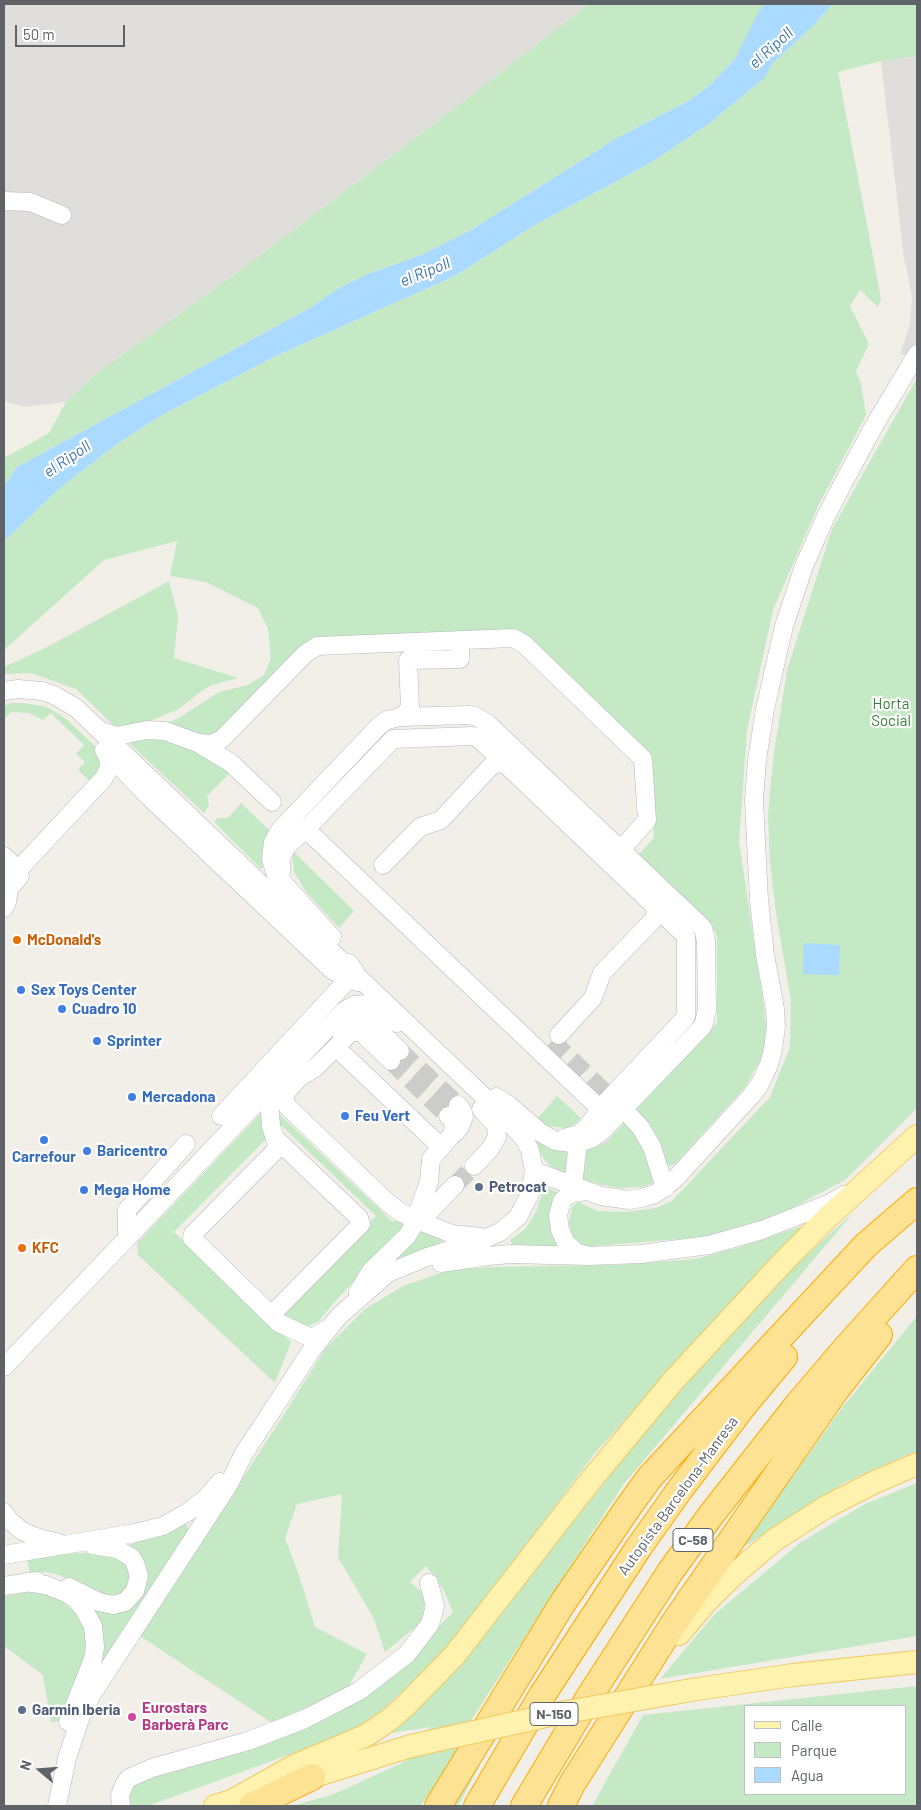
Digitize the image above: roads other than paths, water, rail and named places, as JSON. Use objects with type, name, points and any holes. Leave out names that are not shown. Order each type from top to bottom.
[{"type":"highway","points":[[438,1806],[562,1604],[628,1506],[650,1477],[866,1244],[917,1201]]},
{"type":"highway","name":"Autopista Barcelona-Manresa","points":[[477,1806],[541,1697],[589,1621],[681,1488],[744,1405],[790,1350],[836,1297],[917,1214]]},
{"type":"highway","name":"C-58","points":[[524,1806],[596,1686],[670,1572],[711,1515],[799,1403],[917,1269]]},
{"type":"highway","points":[[562,1806],[581,1769],[684,1608],[835,1391],[917,1288]]},
{"type":"highway","points":[[234,1804],[312,1777]]},
{"type":"main road","points":[[234,1804],[294,1766],[367,1735],[389,1720],[416,1696],[454,1656],[591,1480],[674,1380],[785,1260],[917,1136]]},
{"type":"main road","points":[[566,1806],[671,1644],[729,1579],[773,1541],[826,1506],[917,1464]]},
{"type":"main road","points":[[793,1675],[917,1647]]},
{"type":"main road","name":"N-150","points":[[312,1777],[412,1746],[555,1714],[697,1689],[793,1675],[917,1662]]},
{"type":"street","points":[[4,201],[30,202],[62,215]]},
{"type":"street","points":[[534,1170],[602,1196],[629,1200],[655,1194],[665,1188],[751,1096],[760,1084],[769,1065],[776,1028],[775,1009],[765,955],[759,900],[754,801],[757,760],[765,709],[784,626],[804,566],[848,474],[917,354]]},
{"type":"street","points":[[198,743],[212,744],[222,739],[305,654],[317,646],[507,638],[519,640],[643,759],[647,820],[638,832],[624,845],[619,846],[614,843]]},
{"type":"street","points":[[400,717],[410,707],[408,660],[460,659],[460,640]]},
{"type":"street","points":[[4,691],[18,689],[42,691],[54,695],[76,708],[352,975],[374,990],[464,1076],[524,1139],[530,1150],[534,1170],[530,1194],[518,1217],[500,1232],[427,1257],[388,1273],[350,1305],[320,1335],[309,1337],[301,1335],[276,1320],[192,1238],[193,1234],[274,1153],[277,1145],[271,1126],[269,1098],[274,1084]]},
{"type":"street","points":[[4,908],[9,889],[110,784],[112,777],[107,759],[76,708]]},
{"type":"street","points":[[352,975],[328,931],[276,874],[272,865],[271,851],[277,836],[378,726],[386,720],[400,717],[469,715],[482,720],[703,928],[706,942],[707,1011],[706,1018],[699,1032],[593,1138],[578,1142],[556,1141],[535,1128],[509,1105],[464,1076]]},
{"type":"street","points":[[99,729],[105,733],[117,736],[147,730],[165,731],[198,743],[231,763],[272,802]]},
{"type":"street","points":[[286,887],[280,870],[283,852],[293,839],[310,825],[393,740],[474,736],[655,905],[686,936],[686,1017],[604,1104],[588,1126],[572,1137],[559,1138],[552,1137],[535,1128]]},
{"type":"street","points":[[4,884],[104,778],[107,759]]},
{"type":"street","points":[[107,759],[332,970],[352,975]]},
{"type":"street","points":[[383,865],[420,827],[441,820],[492,766],[496,763],[506,765]]},
{"type":"street","points":[[310,825],[310,833],[544,1056],[595,1104],[598,1106],[604,1104]]},
{"type":"street","points":[[4,856],[18,870]]},
{"type":"street","points":[[558,1035],[593,998],[602,973],[654,919],[655,905]]},
{"type":"street","points":[[221,1116],[352,975]]},
{"type":"street","points":[[4,1367],[344,1011],[354,1005],[365,1004],[386,1018],[419,1033]]},
{"type":"street","points":[[395,1056],[362,1033],[352,1031],[315,1068],[300,1077],[285,1096],[285,1102],[387,1202],[400,1212],[452,1234],[487,1238]]},
{"type":"street","points":[[344,1055],[446,1142]]},
{"type":"street","points":[[441,1055],[458,1087],[496,1125],[497,1131],[494,1144],[474,1166]]},
{"type":"street","points":[[350,1305],[371,1271],[407,1236],[417,1220],[419,1208],[429,1182],[431,1159],[446,1142],[454,1125],[453,1110]]},
{"type":"street","points":[[631,1117],[647,1136],[665,1188]]},
{"type":"street","points":[[275,1138],[361,1221],[359,1227],[276,1310],[276,1320]]},
{"type":"street","points":[[578,1142],[580,1189]]},
{"type":"street","points":[[127,1238],[128,1210],[186,1144]]},
{"type":"street","points":[[350,1305],[408,1275],[427,1267],[447,1262],[510,1254],[590,1256],[641,1254],[709,1245],[762,1230],[843,1196],[888,1162]]},
{"type":"street","points":[[417,1220],[430,1211],[455,1185]]},
{"type":"street","points":[[580,1189],[562,1201],[559,1208],[558,1222],[566,1244],[577,1253],[590,1256]]},
{"type":"street","points":[[57,1806],[67,1758],[92,1694],[229,1484],[243,1455],[296,1372],[327,1329]]},
{"type":"street","points":[[4,1555],[135,1533],[163,1526],[188,1512],[205,1499],[243,1455]]},
{"type":"street","points":[[4,1512],[9,1520],[22,1531],[40,1538],[117,1549],[135,1563],[139,1576],[138,1583],[131,1597],[126,1602],[113,1605],[99,1602],[71,1587],[46,1580],[4,1586]]},
{"type":"street","points":[[26,1582],[57,1588],[76,1599],[93,1626],[93,1659],[61,1743],[57,1806]]},
{"type":"street","points":[[121,1806],[120,1795],[128,1778],[152,1768],[248,1741],[305,1720],[359,1691],[407,1654],[430,1624],[435,1606],[429,1583]]},
{"type":"water","name":"el Ripoll","points":[[764,4],[833,4],[813,26],[773,63],[765,77],[710,123],[652,162],[533,226],[455,276],[278,355],[162,415],[117,444],[60,488],[4,541],[4,486],[17,467],[310,308],[339,288],[368,274],[421,255],[471,230],[617,138],[690,100],[709,86],[735,59]]},
{"type":"water","points":[[804,943],[840,945],[839,975],[803,974]]},
{"type":"tunnel","points":[[552,1041],[621,1108]]},
{"type":"tunnel","points":[[400,1051],[458,1105]]},
{"type":"tunnel","points":[[391,1061],[448,1116]]},
{"type":"tunnel","points":[[455,1185],[474,1166]]},
{"type":"place","name":"McDonald's","points":[[17,940]]},
{"type":"place","name":"Sex Toys Center","points":[[21,990]]},
{"type":"place","name":"Cuadro 10","points":[[62,1009]]},
{"type":"place","name":"Sprinter","points":[[97,1041]]},
{"type":"place","name":"Mercadona","points":[[132,1097]]},
{"type":"place","name":"Feu Vert","points":[[345,1116]]},
{"type":"place","name":"Carrefour","points":[[44,1140]]},
{"type":"place","name":"Baricentro","points":[[87,1151]]},
{"type":"place","name":"Petrocat","points":[[479,1187]]},
{"type":"place","name":"Mega Home","points":[[84,1190]]},
{"type":"place","name":"KFC","points":[[22,1248]]},
{"type":"place","name":"Garmin Iberia","points":[[22,1710]]},
{"type":"place","name":"Eurostars Barberà Parc","points":[[132,1717]]},
{"type":"park label","name":"Horta Social","points":[[891,712]]}]
